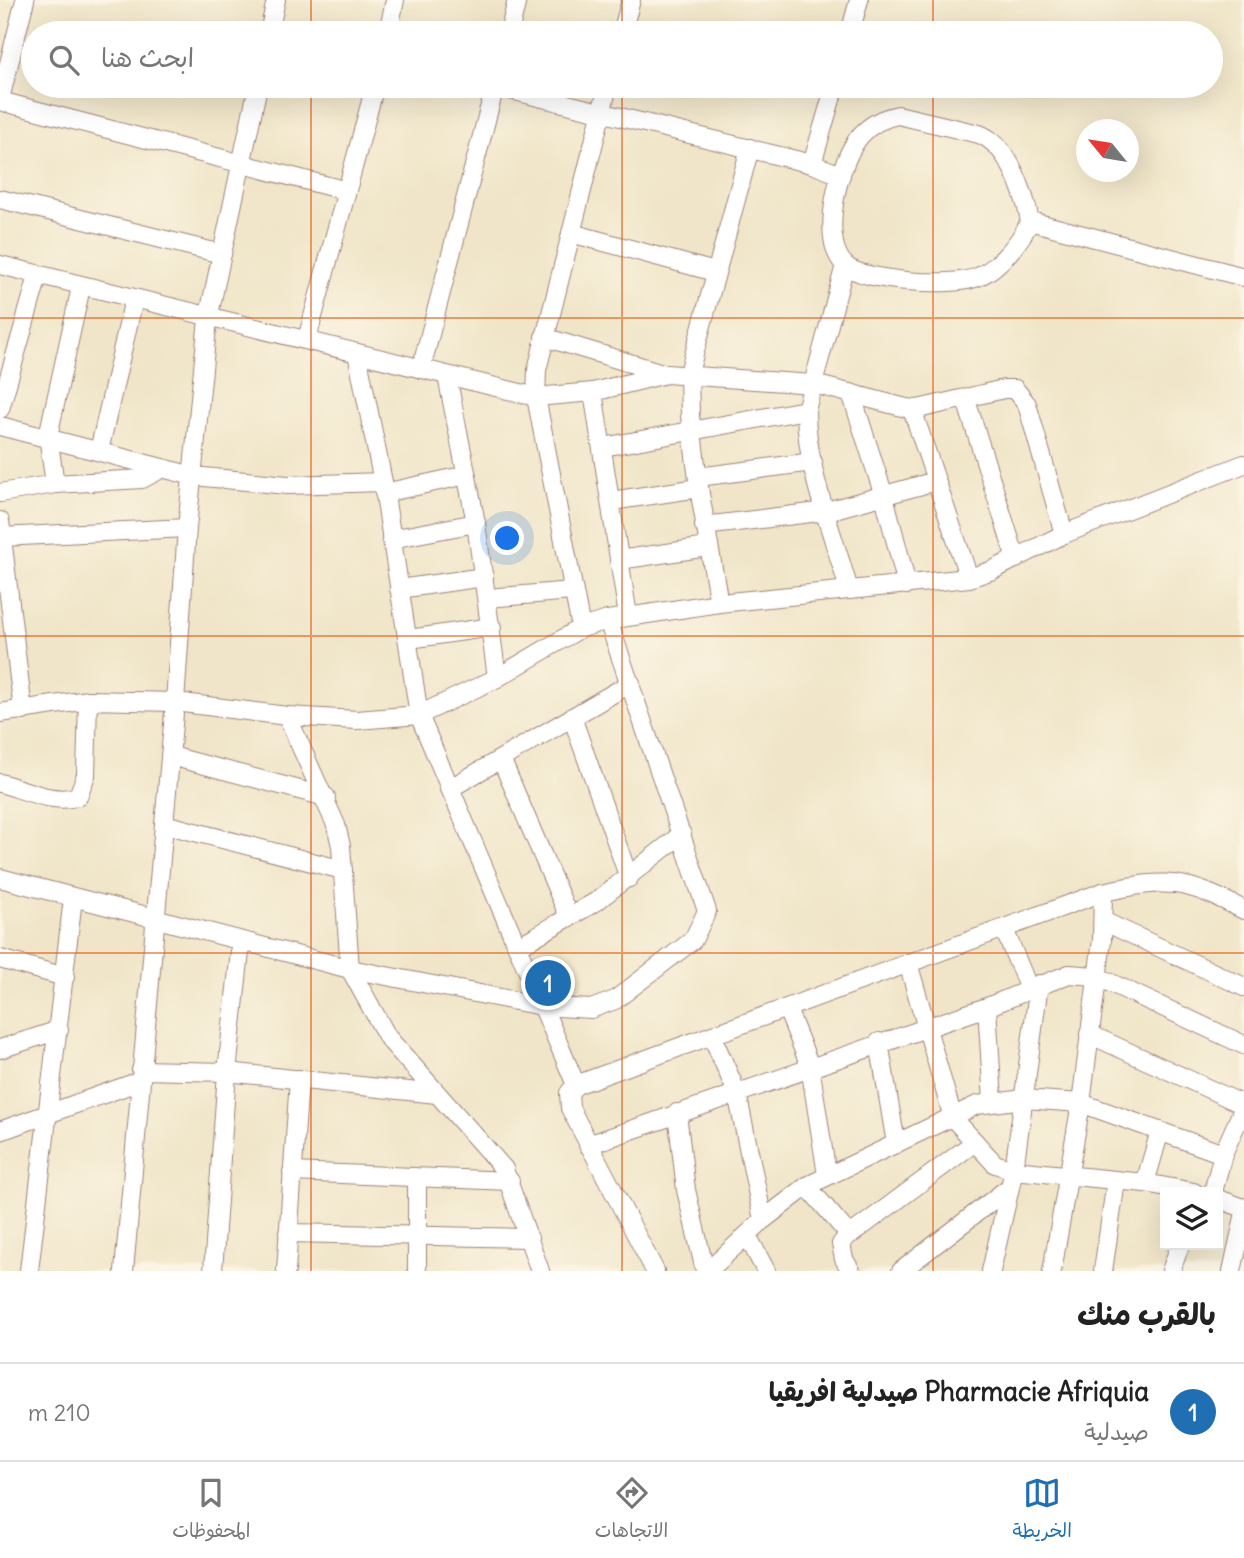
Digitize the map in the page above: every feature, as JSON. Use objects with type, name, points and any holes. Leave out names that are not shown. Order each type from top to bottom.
[{"type":"street","points":[[25,0],[0,100],[347,191]]},
{"type":"street","points":[[272,21],[276,0]]},
{"type":"street","points":[[391,21],[395,0]]},
{"type":"street","points":[[512,21],[517,0]]},
{"type":"street","points":[[625,21],[631,0]]},
{"type":"street","points":[[853,21],[859,0]]},
{"type":"street","points":[[124,1271],[176,702],[187,528],[208,318],[255,98]]},
{"type":"street","points":[[307,339],[372,98]]},
{"type":"street","points":[[421,369],[492,98]]},
{"type":"street","points":[[542,98],[750,148],[812,164],[841,175]]},
{"type":"street","points":[[581,628],[536,397],[544,337],[605,98]]},
{"type":"street","points":[[812,164],[831,98]]},
{"type":"street","points":[[898,115],[968,131],[991,139],[1001,149],[1023,196],[1030,221],[1013,248],[980,276],[951,282],[867,276],[845,265],[836,255],[831,234],[841,175],[859,137],[885,117],[898,115]]},
{"type":"street","points":[[719,603],[704,526],[692,432],[690,373],[750,148]]},
{"type":"street","points":[[0,199],[222,254]]},
{"type":"street","points":[[1030,221],[1244,277]]},
{"type":"street","points":[[571,233],[715,272]]},
{"type":"street","points":[[0,265],[536,397],[593,392],[666,374],[690,373],[814,384],[912,409],[1015,389],[1023,395],[1064,534]]},
{"type":"street","points":[[845,265],[806,410],[813,462],[849,590]]},
{"type":"street","points":[[0,409],[38,276]]},
{"type":"street","points":[[55,484],[48,436],[81,286]]},
{"type":"street","points":[[99,451],[134,299]]},
{"type":"street","points":[[544,337],[666,374]]},
{"type":"street","points":[[356,354],[383,488],[419,715],[576,1085]]},
{"type":"street","points":[[447,376],[476,523],[498,678]]},
{"type":"street","points":[[593,392],[604,447],[628,616]]},
{"type":"street","points":[[851,393],[884,496],[907,585]]},
{"type":"street","points":[[965,400],[1016,559]]},
{"type":"street","points":[[912,409],[969,578]]},
{"type":"street","points":[[604,447],[806,410]]},
{"type":"street","points":[[0,426],[48,436],[193,476],[287,485],[383,488],[467,475]]},
{"type":"street","points":[[611,501],[813,462]]},
{"type":"street","points":[[0,713],[88,700],[176,702],[287,716],[357,720],[419,715],[498,678],[581,628],[628,616],[719,603],[969,578],[1016,559],[1064,534],[1244,464]]},
{"type":"street","points":[[0,493],[55,484],[142,480],[161,469]]},
{"type":"street","points":[[704,526],[827,511],[936,481]]},
{"type":"street","points":[[391,539],[476,523]]},
{"type":"street","points":[[23,711],[7,626],[1,532],[187,528]]},
{"type":"street","points":[[619,560],[708,547]]},
{"type":"street","points":[[399,589],[484,577]]},
{"type":"street","points":[[487,598],[572,591]]},
{"type":"street","points":[[0,877],[350,969],[541,1006],[591,1009],[615,1000],[693,940],[705,920],[706,901],[608,620]]},
{"type":"street","points":[[408,639],[492,627]]},
{"type":"street","points":[[449,789],[502,761],[631,683]]},
{"type":"street","points":[[0,782],[54,798],[69,799],[78,796],[86,775],[88,700]]},
{"type":"street","points":[[287,716],[326,797],[341,846],[350,969],[388,1038],[494,1156],[510,1181],[540,1271]]},
{"type":"street","points":[[572,717],[629,878]]},
{"type":"street","points":[[171,756],[326,797]]},
{"type":"street","points":[[502,761],[569,918]]},
{"type":"street","points":[[164,824],[343,870]]},
{"type":"street","points":[[517,947],[569,918],[629,878],[682,834]]},
{"type":"street","points":[[655,1271],[568,1101],[569,1093],[576,1085],[1103,892],[1156,881],[1179,883],[1195,886],[1244,910]]},
{"type":"street","points":[[1052,1271],[1081,1104],[1103,921],[1103,892]]},
{"type":"street","points":[[29,1271],[73,898]]},
{"type":"street","points":[[1103,921],[1244,987]]},
{"type":"street","points":[[991,1271],[1007,1189],[1014,1170],[1024,1099],[1034,986],[1004,929]]},
{"type":"street","points":[[213,1271],[227,1072],[241,942]]},
{"type":"street","points":[[0,959],[65,977]]},
{"type":"street","points":[[908,963],[953,1118],[995,1164],[1014,1170],[1167,1187]]},
{"type":"street","points":[[589,1144],[987,1007],[1069,974],[1096,976],[1244,1045]]},
{"type":"street","points":[[987,1007],[993,1102]]},
{"type":"street","points":[[787,1009],[810,1066],[827,1175]]},
{"type":"street","points":[[0,1049],[59,1030]]},
{"type":"street","points":[[1089,1034],[1244,1106],[1223,1154],[1214,1187]]},
{"type":"street","points":[[712,1036],[737,1093],[763,1220]]},
{"type":"street","points":[[879,1042],[897,1144]]},
{"type":"street","points":[[0,1131],[141,1076],[227,1072],[438,1094]]},
{"type":"street","points":[[286,1271],[299,1079]]},
{"type":"street","points":[[677,1113],[686,1190],[706,1271],[763,1220],[807,1186],[976,1105],[1024,1099],[1081,1104],[1223,1154]]},
{"type":"street","points":[[1145,1183],[1160,1131]]},
{"type":"street","points":[[851,1271],[844,1259],[841,1244],[850,1233],[975,1142]]},
{"type":"street","points":[[292,1172],[510,1181]]},
{"type":"street","points":[[417,1178],[417,1271]]},
{"type":"street","points":[[1103,1271],[1116,1181]]},
{"type":"street","points":[[807,1186],[850,1233]]},
{"type":"street","points":[[901,1271],[1007,1189]]},
{"type":"street","points":[[1223,1201],[1244,1208]]},
{"type":"street","points":[[1232,1271],[1244,1217]]},
{"type":"street","points":[[288,1233],[528,1238]]},
{"type":"street","points":[[747,1235],[766,1271]]},
{"type":"street","points":[[1171,1271],[1178,1250]]},
{"type":"place","name":"Pharmacie Afriquia صيدلية افريقيا","points":[[548,983]]}]
